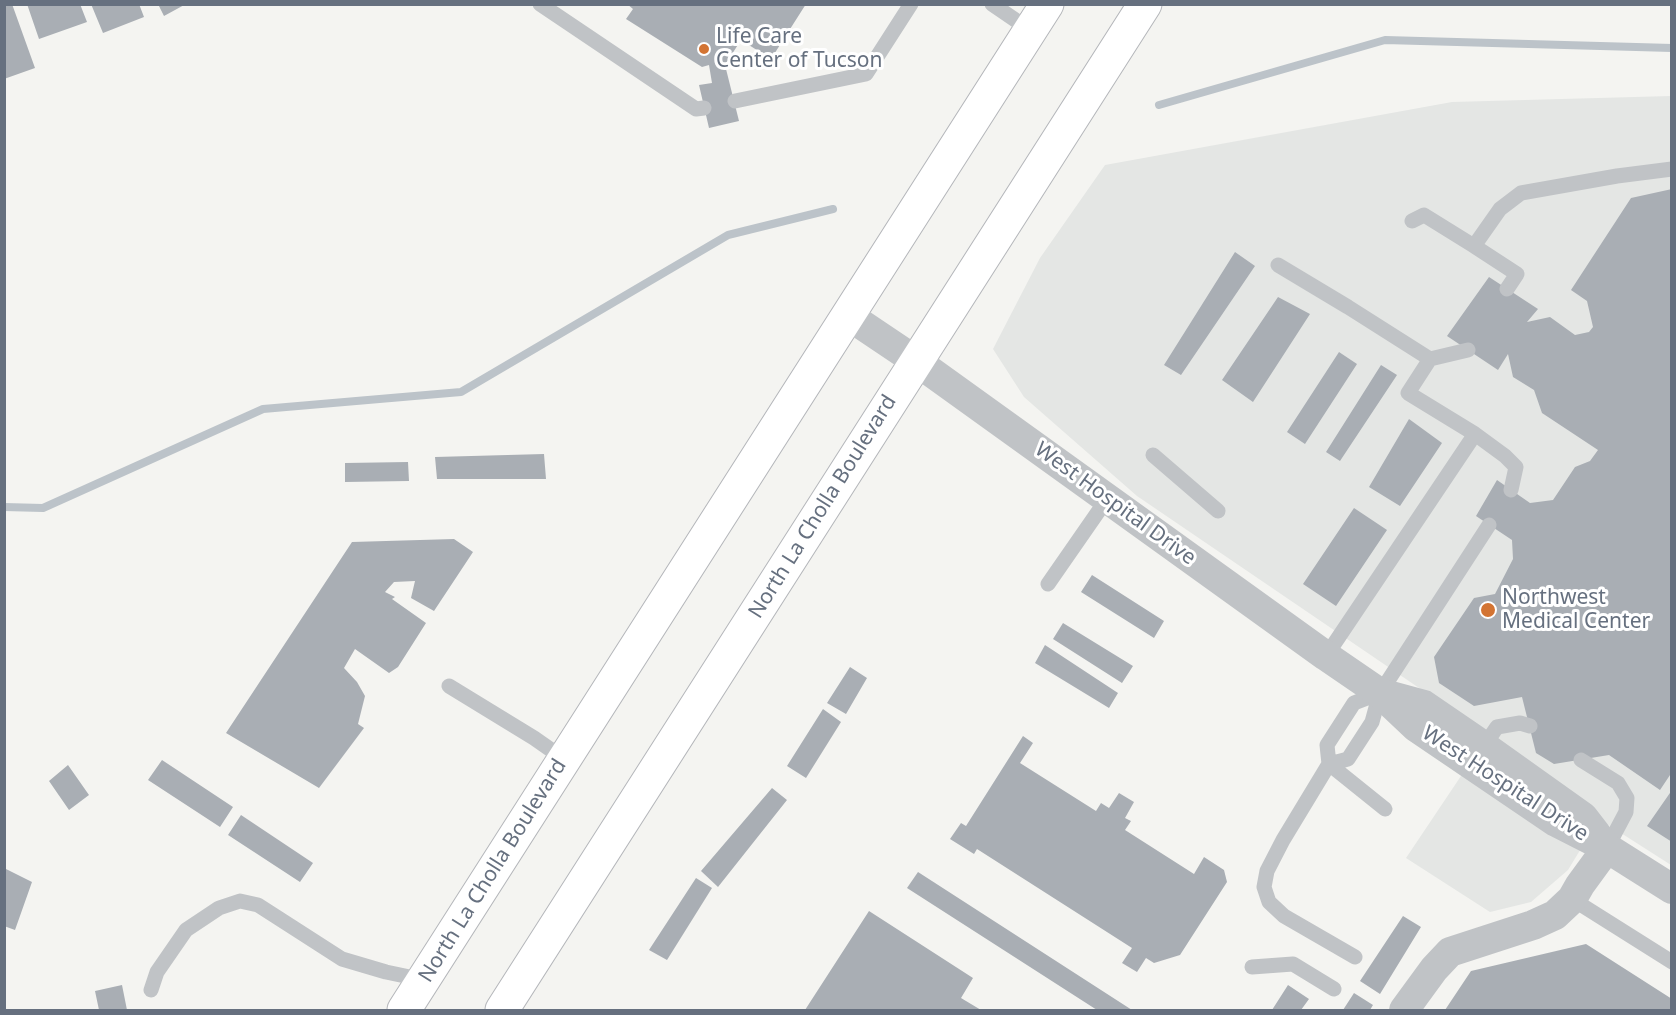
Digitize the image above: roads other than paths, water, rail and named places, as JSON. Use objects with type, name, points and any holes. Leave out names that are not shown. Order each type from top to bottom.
[{"type":"main road","name":"North La Cholla Boulevard","points":[[502,1011],[1145,4]]},
{"type":"main road","name":"North La Cholla Boulevard","points":[[404,1011],[1039,17]]},
{"type":"street","name":"West Hospital Drive","points":[[849,316],[916,361],[1380,693],[1416,727],[1556,822],[1606,848],[1671,889]]},
{"type":"street","name":"West Hospital Drive","points":[[1380,693],[1424,705],[1484,746],[1583,817],[1606,848]]},
{"type":"street","points":[[1404,1011],[1434,969],[1450,952],[1554,915],[1572,899],[1606,848]]},
{"type":"lane","points":[[540,4],[696,109],[704,108]]},
{"type":"lane","points":[[735,101],[866,74],[911,4]]},
{"type":"lane","points":[[992,4],[1039,17]]},
{"type":"lane","points":[[1474,246],[1500,209],[1521,192],[1671,169]]},
{"type":"lane","points":[[1412,221],[1424,215],[1517,274],[1507,289]]},
{"type":"lane","points":[[1278,265],[1430,359]]},
{"type":"lane","points":[[1467,350],[1430,359],[1408,393],[1474,434],[1516,466],[1511,490]]},
{"type":"lane","points":[[1326,656],[1474,434]]},
{"type":"lane","points":[[1153,455],[1218,512]]},
{"type":"lane","points":[[1048,584],[1107,499]]},
{"type":"lane","points":[[1329,765],[1348,759],[1372,722],[1380,693],[1489,525]]},
{"type":"lane","points":[[449,686],[564,759]]},
{"type":"lane","points":[[1355,957],[1284,916],[1269,902],[1263,887],[1267,871],[1283,840],[1329,765],[1327,745],[1354,704],[1380,693]]},
{"type":"lane","points":[[1484,746],[1497,727],[1520,723],[1530,726]]},
{"type":"lane","points":[[1581,760],[1618,783],[1627,798],[1626,812],[1606,848]]},
{"type":"lane","points":[[1329,765],[1385,809]]},
{"type":"lane","points":[[1572,899],[1671,962]]},
{"type":"lane","points":[[151,990],[157,972],[186,930],[219,908],[240,901],[258,905],[342,959],[424,980]]},
{"type":"lane","points":[[1252,967],[1293,964],[1334,989]]},
{"type":"waterway","points":[[1159,105],[1385,40],[1672,48]]},
{"type":"waterway","points":[[4,507],[43,508],[263,409],[461,392],[728,235],[833,209]]},
{"type":"place","name":"Life Care Center of Tucson","points":[[704,49]]},
{"type":"place","name":"Northwest Medical Center","points":[[1488,610]]}]
